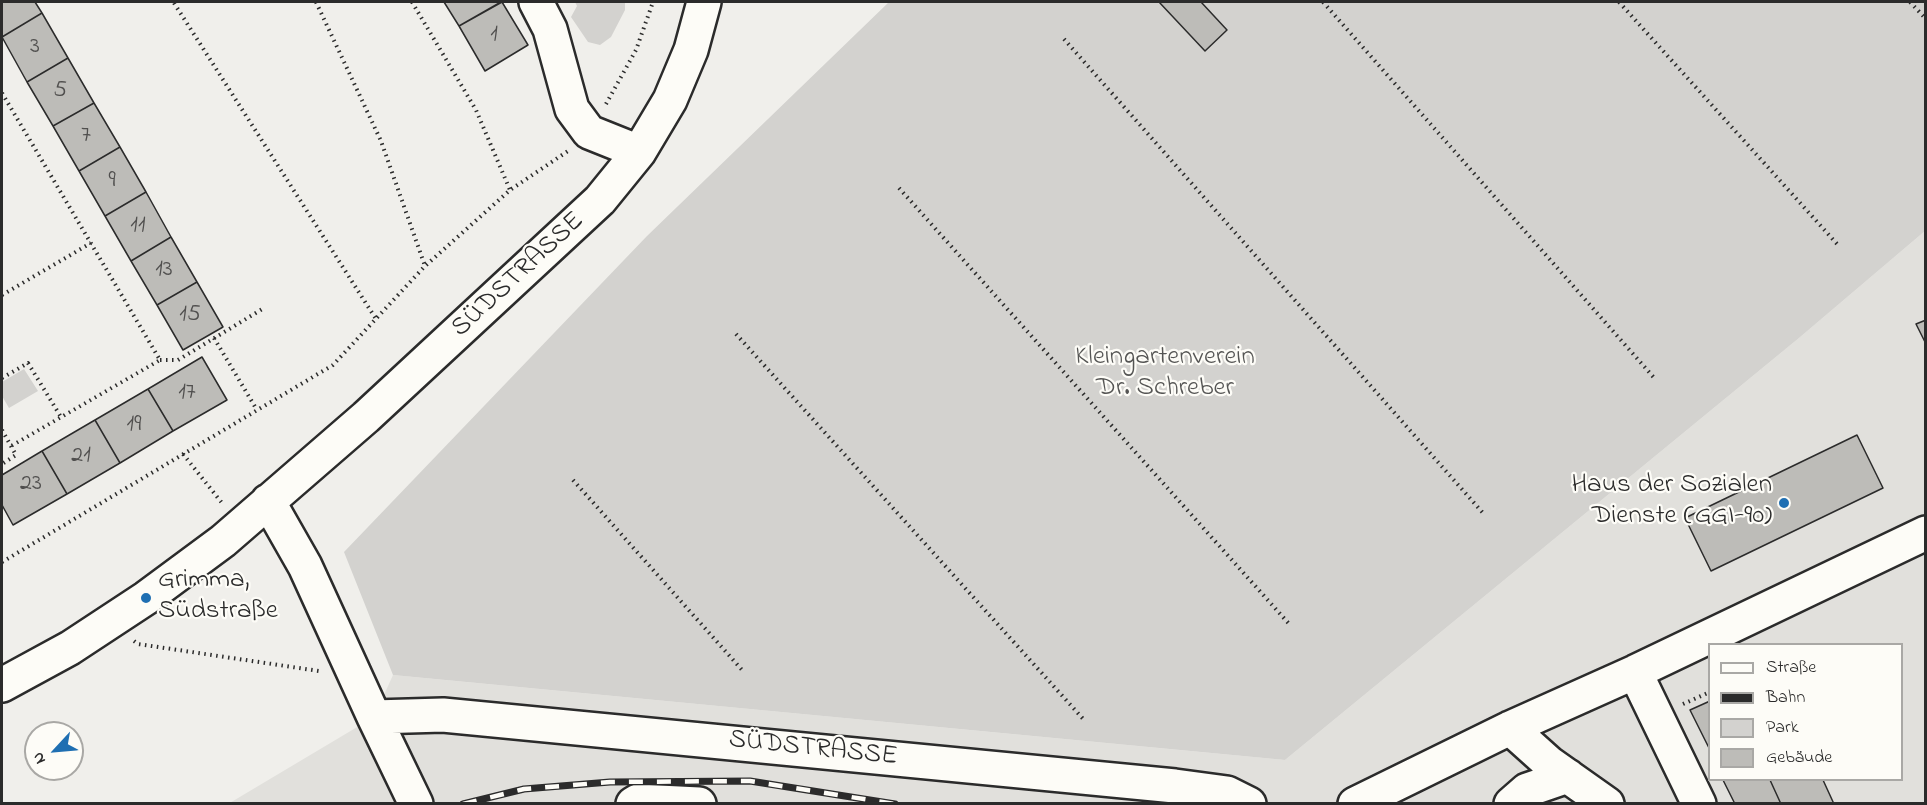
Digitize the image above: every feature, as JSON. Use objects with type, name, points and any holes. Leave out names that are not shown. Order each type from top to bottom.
[{"type":"street","points":[[536,2],[550,29],[572,109],[589,132],[639,152]]},
{"type":"street","name":"SÜDSTRASSE","points":[[2,685],[70,648],[186,569],[241,525],[366,417],[591,208],[639,152],[670,100],[691,50],[704,2]]},
{"type":"street","points":[[268,501],[305,566],[416,804]]},
{"type":"street","points":[[1714,643],[1736,635],[1926,533]]},
{"type":"street","points":[[1355,804],[1510,728],[1635,672],[1708,645]]},
{"type":"street","points":[[1635,672],[1699,804]]},
{"type":"street","name":"SÜDSTRASSE","points":[[374,717],[443,715],[1175,786],[1227,793],[1248,804]]},
{"type":"street","points":[[1510,728],[1549,763],[1570,788]]},
{"type":"street","points":[[1511,804],[1527,790],[1570,788],[1607,804]]},
{"type":"street","points":[[633,804],[638,801],[699,804]]},
{"type":"path","points":[[315,2],[381,141],[425,266]]},
{"type":"path","points":[[412,2],[476,110],[510,190]]},
{"type":"path","points":[[2,562],[333,365],[425,266],[510,190],[578,144],[589,132],[636,50],[653,2]]},
{"type":"path","points":[[1323,2],[1656,380]]},
{"type":"path","points":[[1619,2],[1838,245]]},
{"type":"path","points":[[1910,2],[1926,19]]},
{"type":"path","points":[[174,3],[376,319]]},
{"type":"path","points":[[1064,39],[1483,513]]},
{"type":"path","points":[[2,93],[160,360]]},
{"type":"path","points":[[899,188],[1291,626]]},
{"type":"path","points":[[2,295],[91,243]]},
{"type":"path","points":[[11,446],[160,360],[178,360],[264,308]]},
{"type":"path","points":[[736,334],[1085,721]]},
{"type":"path","points":[[214,338],[257,410]]},
{"type":"path","points":[[2,378],[28,363],[61,417]]},
{"type":"path","points":[[2,430],[16,455],[2,464]]},
{"type":"path","points":[[183,454],[241,525]]},
{"type":"path","points":[[573,480],[743,671]]},
{"type":"path","points":[[111,620],[138,644],[311,671],[353,672]]},
{"type":"shaded area","points":[[1925,231],[1925,803],[228,804],[374,717],[393,675],[1285,760],[1799,338]]},
{"type":"green space","points":[[575,2],[625,2],[625,10],[611,37],[600,45],[588,42],[571,17],[577,6]]},
{"type":"green space","name":"Kleingartenverein Dr. Schreber","points":[[889,2],[1925,2],[1925,231],[1799,338],[1285,760],[393,675],[344,552],[647,236]]},
{"type":"green space","points":[[24,369],[38,391],[9,408],[2,396],[2,382]]},
{"type":"building","points":[[2,2],[35,2],[42,13],[2,37]]},
{"type":"building","points":[[444,2],[501,2],[459,26]]},
{"type":"building","points":[[502,2],[528,45],[485,71],[459,26]]},
{"type":"building","points":[[1159,2],[1201,2],[1227,30],[1205,51]]},
{"type":"building","points":[[42,13],[68,58],[27,82],[2,37]]},
{"type":"building","points":[[68,58],[94,103],[53,126],[27,82]]},
{"type":"building","points":[[94,103],[120,147],[79,171],[53,126]]},
{"type":"building","points":[[120,147],[146,192],[105,216],[79,171]]},
{"type":"building","points":[[146,192],[171,237],[131,261],[105,216]]},
{"type":"building","points":[[171,237],[197,282],[157,305],[131,261]]},
{"type":"building","points":[[197,282],[223,327],[183,350],[157,305]]},
{"type":"building","points":[[1926,320],[1926,344],[1916,324]]},
{"type":"building","points":[[202,357],[227,400],[173,431],[148,389]]},
{"type":"building","points":[[148,389],[173,431],[120,463],[95,420]]},
{"type":"building","points":[[95,420],[120,463],[67,494],[42,451]]},
{"type":"building","name":"Haus der Sozialen Dienste (GGI-90)","points":[[1857,435],[1883,488],[1711,571],[1685,518]]},
{"type":"building","points":[[42,451],[67,494],[13,525],[2,505],[2,475]]},
{"type":"building","points":[[1708,702],[1708,746],[1690,710]]},
{"type":"building","points":[[1724,781],[1770,781],[1781,804],[1735,804]]},
{"type":"building","points":[[1770,781],[1823,781],[1834,804],[1781,804]]},
{"type":"railway","points":[[463,804],[524,789],[610,782],[750,781],[895,804]]},
{"type":"place","name":"Haus der Sozialen Dienste (GGI-90)","points":[[1784,503]]},
{"type":"place","name":"Grimma, Südstraße","points":[[146,598]]}]
